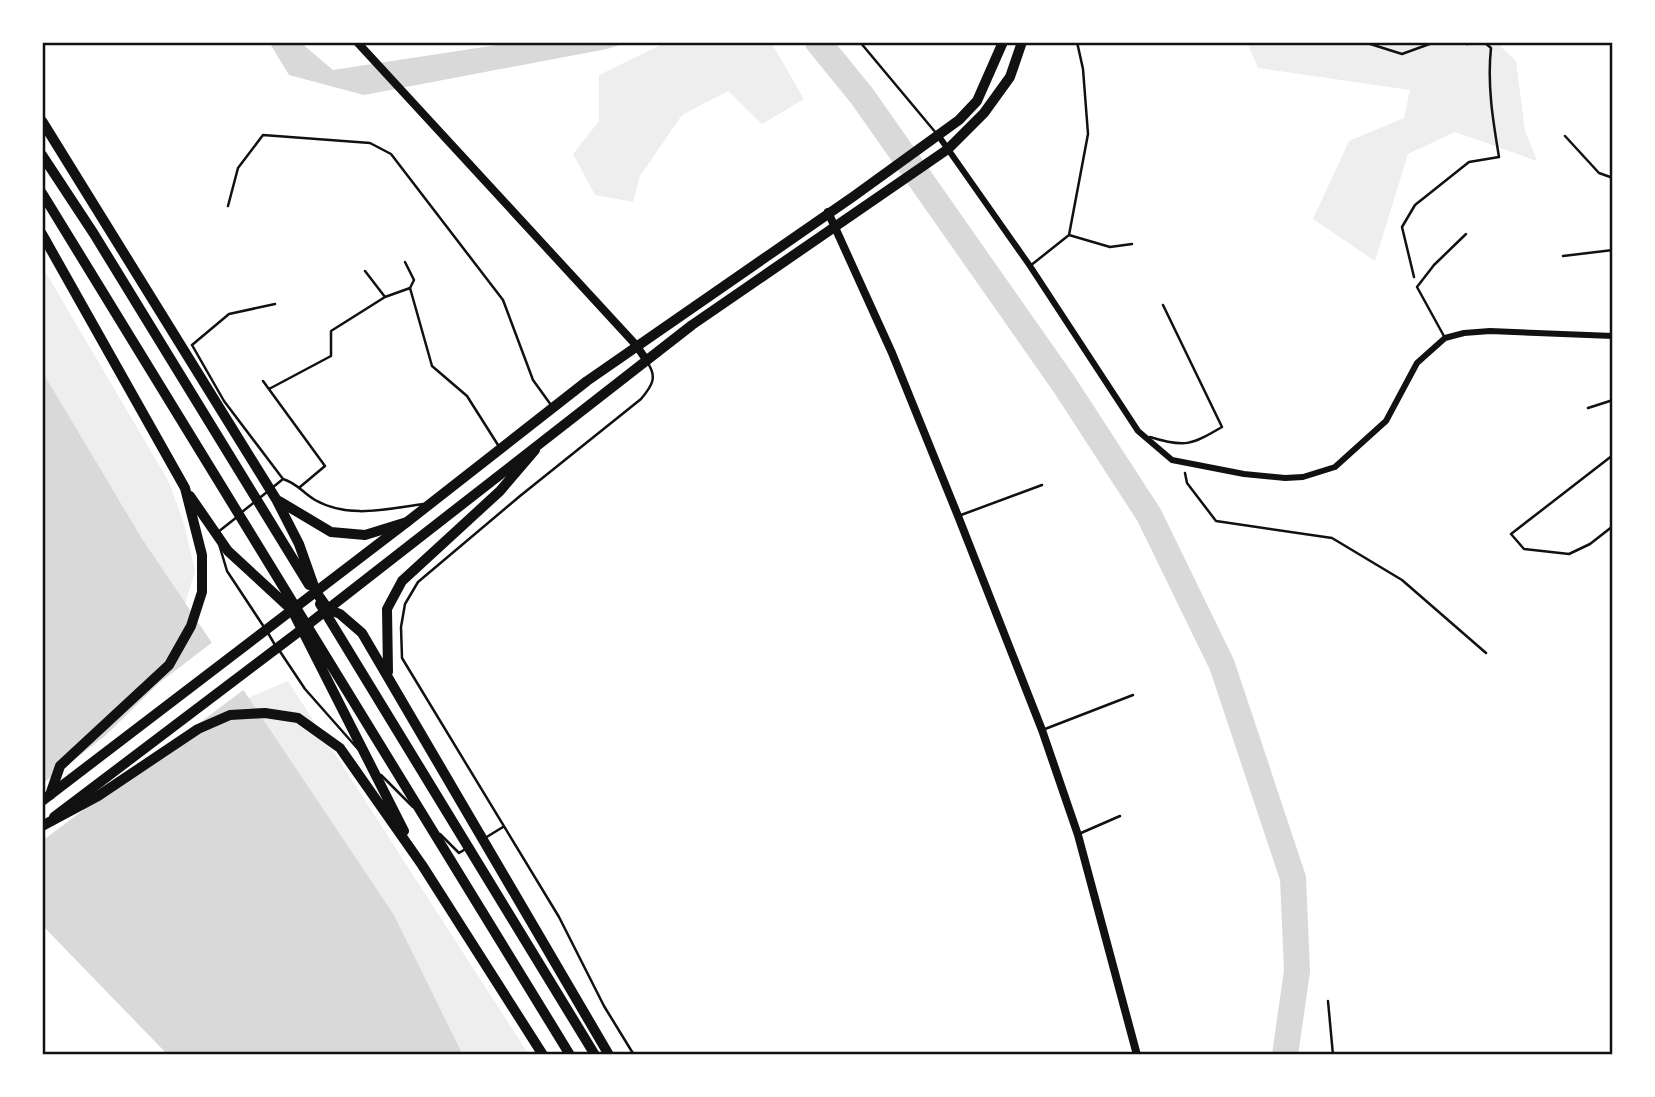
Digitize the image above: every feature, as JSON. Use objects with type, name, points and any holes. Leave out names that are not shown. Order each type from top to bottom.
[{"type":"main road","points":[[46,798],[636,345],[854,196],[959,120],[976,101],[1003,42]]},
{"type":"main road","points":[[42,826],[535,450],[692,325],[947,149],[984,113],[1010,77],[1022,42]]},
{"type":"main road","points":[[42,121],[276,499],[299,544],[316,592],[328,609],[340,614],[362,633],[609,1055]]},
{"type":"main road","points":[[42,155],[94,234],[595,1055]]},
{"type":"main road","points":[[42,193],[570,1055]]},
{"type":"main road","points":[[42,234],[185,488],[228,551],[292,610],[422,865]]},
{"type":"main road","points":[[388,676],[385,630],[387,609],[402,581],[500,491],[535,450]]},
{"type":"main road","points":[[46,798],[60,766],[169,665],[191,626],[202,592],[202,555],[185,488]]},
{"type":"main road","points":[[276,499],[331,532],[365,535],[407,522]]},
{"type":"main road","points":[[42,826],[99,796],[198,729],[230,715],[265,713],[298,718],[340,748],[422,865],[542,1055]]},
{"type":"street","points":[[357,42],[636,345],[647,361]]},
{"type":"street","points":[[938,135],[1030,266],[1138,431],[1172,460],[1244,474],[1303,477],[1335,467],[1386,421],[1417,363],[1445,338],[1490,331],[1613,336]]},
{"type":"street","points":[[828,212],[892,353],[1042,730],[1078,835],[1137,1055]]},
{"type":"lane","points":[[860,42],[938,135]]},
{"type":"lane","points":[[1030,266],[1069,235],[1088,134],[1083,69],[1077,42]]},
{"type":"lane","points":[[228,206],[238,168],[264,135],[370,143],[391,154],[503,300],[533,380],[553,408]]},
{"type":"lane","points":[[1565,136],[1599,173],[1613,178]]},
{"type":"lane","points":[[1445,338],[1417,287],[1434,265],[1466,234]]},
{"type":"lane","points":[[1069,235],[1110,247],[1132,244]]},
{"type":"lane","points":[[405,262],[414,280],[410,288],[432,366],[467,396],[500,448]]},
{"type":"lane","points":[[365,271],[385,297]]},
{"type":"lane","points":[[269,389],[331,356],[331,331],[385,297],[410,288]]},
{"type":"lane","points":[[275,304],[229,314],[192,345],[224,401],[283,479],[300,487],[314,499],[340,510],[364,512],[429,503]]},
{"type":"lane","points":[[1147,436],[1170,443],[1194,443],[1222,427],[1163,305]]},
{"type":"lane","points":[[634,1055],[604,1006],[559,917],[402,658],[401,627],[405,604],[418,583],[520,496],[641,399],[653,385],[653,370],[647,361]]},
{"type":"lane","points":[[263,381],[325,466],[300,487]]},
{"type":"lane","points":[[1588,408],[1613,400]]},
{"type":"lane","points":[[1613,455],[1511,534],[1524,549],[1569,554],[1590,544],[1613,526]]},
{"type":"lane","points":[[283,479],[216,534],[227,571],[305,690],[390,785],[459,853],[471,846]]},
{"type":"lane","points":[[958,516],[1042,485]]},
{"type":"lane","points":[[1042,730],[1133,695]]},
{"type":"lane","points":[[1078,835],[1121,816]]},
{"type":"lane","points":[[482,840],[504,827]]},
{"type":"lane","points":[[1328,1001],[1333,1055]]},
{"type":"path","points":[[1364,42],[1402,54],[1435,42]]},
{"type":"path","points":[[1460,42],[1472,42]]},
{"type":"path","points":[[1417,287],[1402,227],[1415,205],[1469,162],[1499,157],[1488,70],[1491,48],[1484,42]]},
{"type":"path","points":[[1563,256],[1613,250]]},
{"type":"path","points":[[1184,462],[1187,483],[1216,521],[1332,538],[1402,580],[1486,653]]},
{"type":"shaded area","points":[[269,42],[300,42],[333,70],[517,42],[629,42],[607,49],[364,95],[289,75]]},
{"type":"shaded area","points":[[667,42],[771,42],[804,99],[762,124],[728,91],[682,115],[640,176],[633,202],[595,195],[573,154],[599,121],[599,75]]},
{"type":"shaded area","points":[[1247,42],[1496,42],[1516,61],[1525,131],[1537,161],[1455,132],[1408,154],[1375,261],[1313,219],[1349,141],[1404,118],[1410,90],[1258,68]]},
{"type":"shaded area","points":[[42,266],[169,482],[184,524],[195,571],[185,604],[141,537],[42,371]]},
{"type":"shaded area","points":[[42,371],[141,537],[394,915],[463,1055],[168,1055],[42,925]]},
{"type":"shaded area","points":[[288,681],[529,1055],[463,1055],[394,915],[248,698]]},
{"type":"pier","points":[[214,641],[246,688],[42,841],[42,784],[105,736],[159,683]]},
{"type":"waterway","points":[[818,42],[862,96],[1064,384],[1149,515],[1222,665],[1293,878],[1297,971],[1285,1055]]}]
